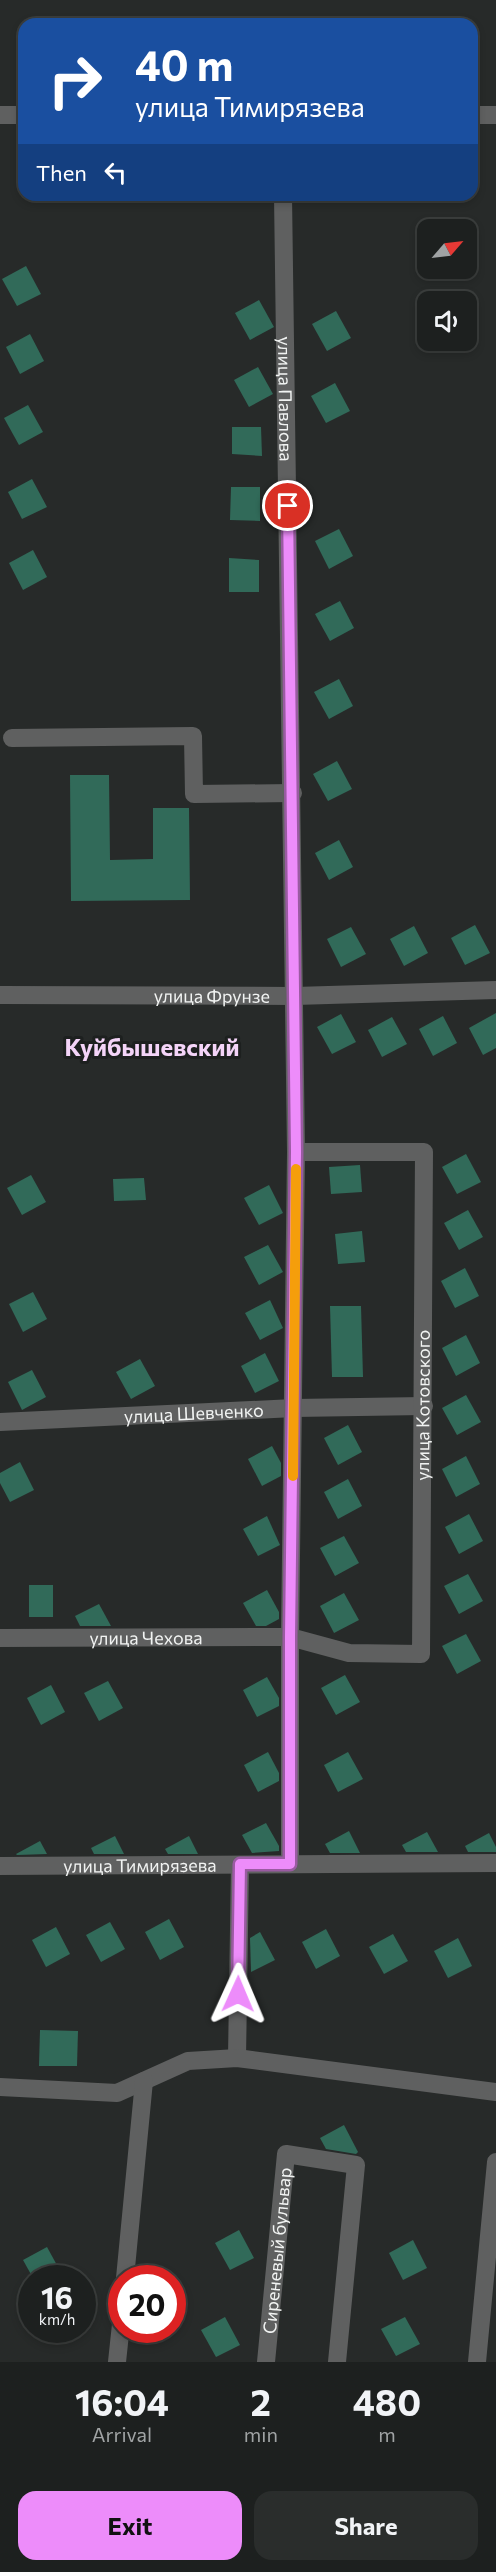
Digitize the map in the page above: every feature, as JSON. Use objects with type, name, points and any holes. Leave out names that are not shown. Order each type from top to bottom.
[{"type":"street","points":[[0,115],[18,115]]},
{"type":"street","points":[[478,115],[496,115]]},
{"type":"street","name":"улица Павлова","points":[[283,201],[296,996],[290,1864]]},
{"type":"street","points":[[12,738],[193,736],[194,794],[293,793]]},
{"type":"street","name":"улица Фрунзе","points":[[0,995],[296,996],[496,990]]},
{"type":"street","name":"улица Котовского","points":[[290,1637],[349,1653],[421,1654],[424,1152],[296,1152]]},
{"type":"street","name":"улица Шевченко","points":[[0,1422],[294,1408],[424,1406]]},
{"type":"street","name":"улица Чехова","points":[[0,1638],[290,1637]]},
{"type":"street","name":"улица Тимирязева","points":[[0,1866],[496,1863]]},
{"type":"street","points":[[237,2058],[240,1864]]},
{"type":"street","points":[[0,2087],[117,2093],[188,2061],[237,2058],[496,2092]]},
{"type":"street","points":[[126,2265],[144,2081]]},
{"type":"street","name":"Сиреневый бульвар","points":[[266,2362],[286,2154],[357,2165],[337,2362]]},
{"type":"street","points":[[477,2362],[496,2162]]},
{"type":"street","points":[[117,2362],[119,2343]]},
{"type":"building","points":[[26,266],[41,294],[17,306],[2,279]]},
{"type":"building","points":[[259,300],[274,327],[250,340],[235,313]]},
{"type":"building","points":[[336,311],[351,338],[327,351],[312,324]]},
{"type":"building","points":[[30,334],[44,361],[20,374],[6,347]]},
{"type":"building","points":[[258,367],[273,394],[249,407],[234,380]]},
{"type":"building","points":[[335,383],[350,411],[326,423],[311,396]]},
{"type":"building","points":[[28,405],[43,432],[19,445],[4,418]]},
{"type":"building","points":[[232,427],[261,427],[262,456],[232,454]]},
{"type":"building","points":[[32,479],[47,507],[22,519],[8,492]]},
{"type":"building","points":[[231,487],[260,487],[260,521],[230,520]]},
{"type":"building","points":[[339,529],[353,556],[329,569],[315,541]]},
{"type":"building","points":[[33,550],[47,577],[23,590],[9,563]]},
{"type":"building","points":[[229,558],[259,560],[259,592],[229,592]]},
{"type":"building","points":[[340,601],[354,628],[330,641],[315,614]]},
{"type":"building","points":[[339,679],[353,706],[329,719],[314,692]]},
{"type":"building","points":[[337,761],[352,789],[328,801],[313,774]]},
{"type":"building","points":[[70,775],[109,775],[110,860],[153,859],[153,808],[189,808],[190,900],[71,901]]},
{"type":"building","points":[[339,840],[353,867],[329,880],[315,853]]},
{"type":"building","points":[[475,925],[490,953],[465,965],[451,938]]},
{"type":"building","points":[[414,926],[428,953],[404,966],[390,939]]},
{"type":"building","points":[[351,927],[366,954],[341,967],[327,939]]},
{"type":"building","points":[[496,1013],[496,1048],[483,1055],[469,1028]]},
{"type":"building","points":[[341,1014],[356,1042],[332,1054],[317,1027]]},
{"type":"building","points":[[443,1016],[457,1043],[433,1056],[419,1029]]},
{"type":"building","points":[[392,1017],[407,1044],[382,1057],[368,1030]]},
{"type":"building","points":[[466,1154],[481,1182],[457,1194],[442,1167]]},
{"type":"building","points":[[360,1165],[362,1192],[331,1194],[329,1167]]},
{"type":"building","points":[[31,1175],[46,1202],[22,1215],[7,1188]]},
{"type":"building","points":[[144,1178],[146,1200],[114,1201],[113,1179]]},
{"type":"building","points":[[269,1185],[283,1213],[259,1225],[244,1198]]},
{"type":"building","points":[[468,1210],[483,1237],[459,1250],[444,1223]]},
{"type":"building","points":[[362,1231],[365,1262],[338,1264],[335,1234]]},
{"type":"building","points":[[268,1245],[283,1272],[259,1285],[244,1257]]},
{"type":"building","points":[[465,1268],[479,1296],[455,1308],[441,1281]]},
{"type":"building","points":[[33,1292],[47,1319],[23,1332],[9,1304]]},
{"type":"building","points":[[270,1300],[283,1328],[260,1340],[245,1313]]},
{"type":"building","points":[[330,1306],[361,1306],[363,1377],[332,1377]]},
{"type":"building","points":[[466,1335],[480,1363],[456,1376],[442,1348]]},
{"type":"building","points":[[265,1353],[279,1381],[255,1393],[241,1366]]},
{"type":"building","points":[[140,1359],[155,1386],[131,1399],[116,1372]]},
{"type":"building","points":[[32,1370],[46,1397],[22,1410],[8,1382]]},
{"type":"building","points":[[466,1395],[481,1422],[457,1435],[442,1408]]},
{"type":"building","points":[[348,1425],[362,1452],[338,1465],[324,1438]]},
{"type":"building","points":[[272,1446],[281,1463],[281,1476],[262,1486],[248,1459]]},
{"type":"building","points":[[466,1456],[480,1484],[456,1497],[442,1469]]},
{"type":"building","points":[[20,1462],[34,1490],[10,1502],[0,1483],[0,1473]]},
{"type":"building","points":[[348,1479],[362,1506],[338,1519],[324,1492]]},
{"type":"building","points":[[469,1514],[483,1541],[459,1554],[445,1527]]},
{"type":"building","points":[[267,1516],[280,1545],[258,1556],[243,1529]]},
{"type":"building","points":[[344,1536],[359,1563],[335,1576],[320,1548]]},
{"type":"building","points":[[468,1574],[483,1601],[459,1614],[444,1586]]},
{"type":"building","points":[[29,1585],[53,1585],[53,1617],[29,1617]]},
{"type":"building","points":[[267,1590],[279,1612],[279,1619],[266,1626],[256,1626],[243,1603]]},
{"type":"building","points":[[344,1593],[359,1620],[334,1633],[320,1606]]},
{"type":"building","points":[[99,1604],[111,1626],[80,1626],[75,1616]]},
{"type":"building","points":[[466,1634],[481,1661],[457,1674],[442,1646]]},
{"type":"building","points":[[345,1675],[360,1702],[336,1715],[321,1688]]},
{"type":"building","points":[[267,1677],[279,1698],[279,1706],[257,1717],[243,1690]]},
{"type":"building","points":[[108,1681],[123,1708],[99,1721],[84,1693]]},
{"type":"building","points":[[51,1685],[65,1712],[41,1725],[27,1698]]},
{"type":"building","points":[[268,1752],[279,1773],[279,1781],[258,1792],[244,1765]]},
{"type":"building","points":[[348,1752],[363,1779],[338,1792],[324,1765]]},
{"type":"building","points":[[266,1823],[279,1846],[279,1851],[252,1853],[242,1835]]},
{"type":"building","points":[[349,1831],[360,1853],[330,1853],[325,1844]]},
{"type":"building","points":[[427,1832],[438,1852],[406,1852],[402,1845]]},
{"type":"building","points":[[489,1833],[496,1852],[468,1852],[465,1846]]},
{"type":"building","points":[[115,1836],[124,1854],[94,1854],[91,1848]]},
{"type":"building","points":[[189,1836],[198,1854],[168,1854],[165,1849]]},
{"type":"building","points":[[40,1841],[47,1854],[16,1854]]},
{"type":"building","points":[[169,1919],[184,1947],[160,1960],[145,1932]]},
{"type":"building","points":[[110,1922],[125,1949],[101,1962],[86,1935]]},
{"type":"building","points":[[56,1927],[70,1954],[46,1967],[32,1940]]},
{"type":"building","points":[[326,1929],[340,1956],[316,1969],[302,1942]]},
{"type":"building","points":[[260,1932],[275,1960],[251,1972],[250,1938]]},
{"type":"building","points":[[393,1934],[408,1961],[384,1974],[369,1947]]},
{"type":"building","points":[[458,1938],[472,1966],[448,1978],[434,1951]]},
{"type":"building","points":[[40,2030],[78,2031],[77,2066],[39,2066]]},
{"type":"building","points":[[344,2125],[358,2152],[356,2154],[326,2149],[320,2138]]},
{"type":"building","points":[[239,2230],[254,2258],[230,2270],[215,2243]]},
{"type":"building","points":[[413,2240],[427,2268],[403,2280],[389,2253]]},
{"type":"building","points":[[47,2247],[57,2265],[26,2265],[23,2260]]},
{"type":"building","points":[[225,2317],[240,2345],[216,2357],[201,2330]]},
{"type":"building","points":[[405,2317],[420,2344],[396,2356],[381,2329]]},
{"type":"slow traffic","points":[[293,1476],[296,1169]]},
{"type":"district","name":"Куйбышевский","points":[[152,1046]]},
{"type":"route","points":[[238,1994],[240,1864],[290,1864],[296,996],[288,506]]}]
